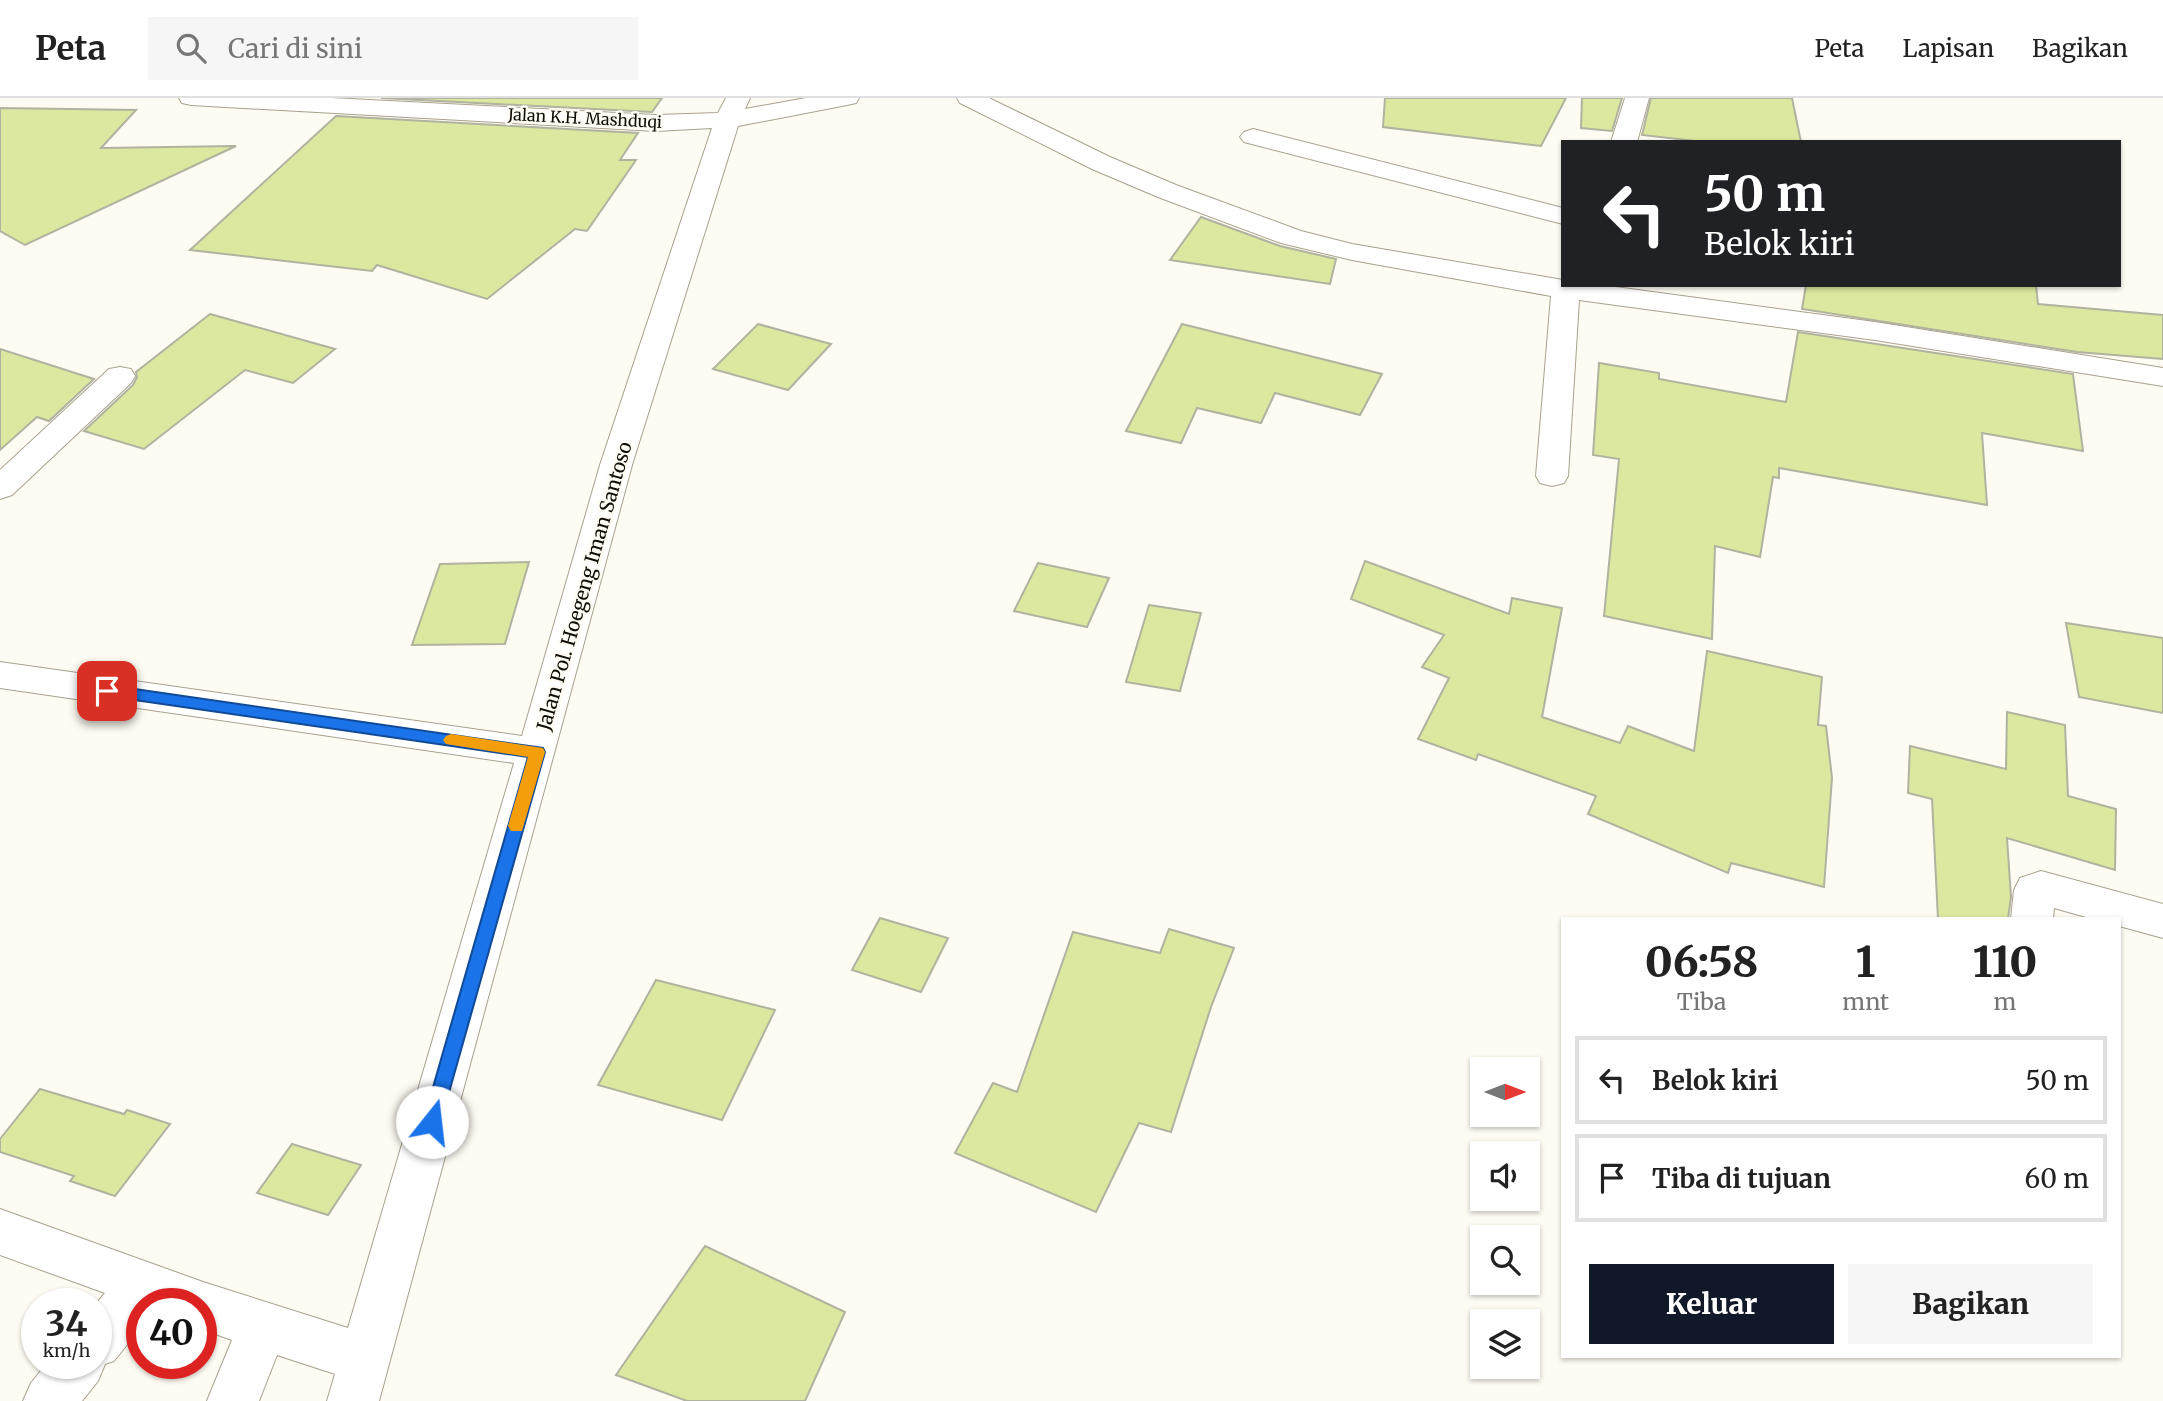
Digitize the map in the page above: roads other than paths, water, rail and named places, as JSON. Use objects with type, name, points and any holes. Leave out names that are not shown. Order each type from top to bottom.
[{"type":"street","name":"Jalan K.H. Mashduqi","points":[[191,98],[470,111],[560,120],[656,123],[732,109],[847,98]]},
{"type":"street","points":[[969,98],[1101,163],[1291,237],[1447,271],[1561,287]]},
{"type":"street","points":[[1625,140],[1637,98]]},
{"type":"street","name":"Jalan Pol. Hoegeng Iman Santoso","points":[[359,1380],[616,465],[732,109]]},
{"type":"street","points":[[1253,137],[1561,215]]},
{"type":"street","points":[[1552,476],[1562,319],[1578,289],[1875,331],[2163,377]]},
{"type":"street","points":[[0,488],[120,376]]},
{"type":"street","points":[[0,675],[537,752]]},
{"type":"street","points":[[2032,917],[2035,890],[2041,888],[2163,921]]},
{"type":"street","points":[[0,1232],[149,1288]]},
{"type":"street","points":[[112,1324],[143,1286]]},
{"type":"street","points":[[217,1310],[263,1325],[359,1380]]},
{"type":"street","points":[[233,1401],[263,1325]]},
{"type":"street","points":[[49,1401],[67,1379]]}]
